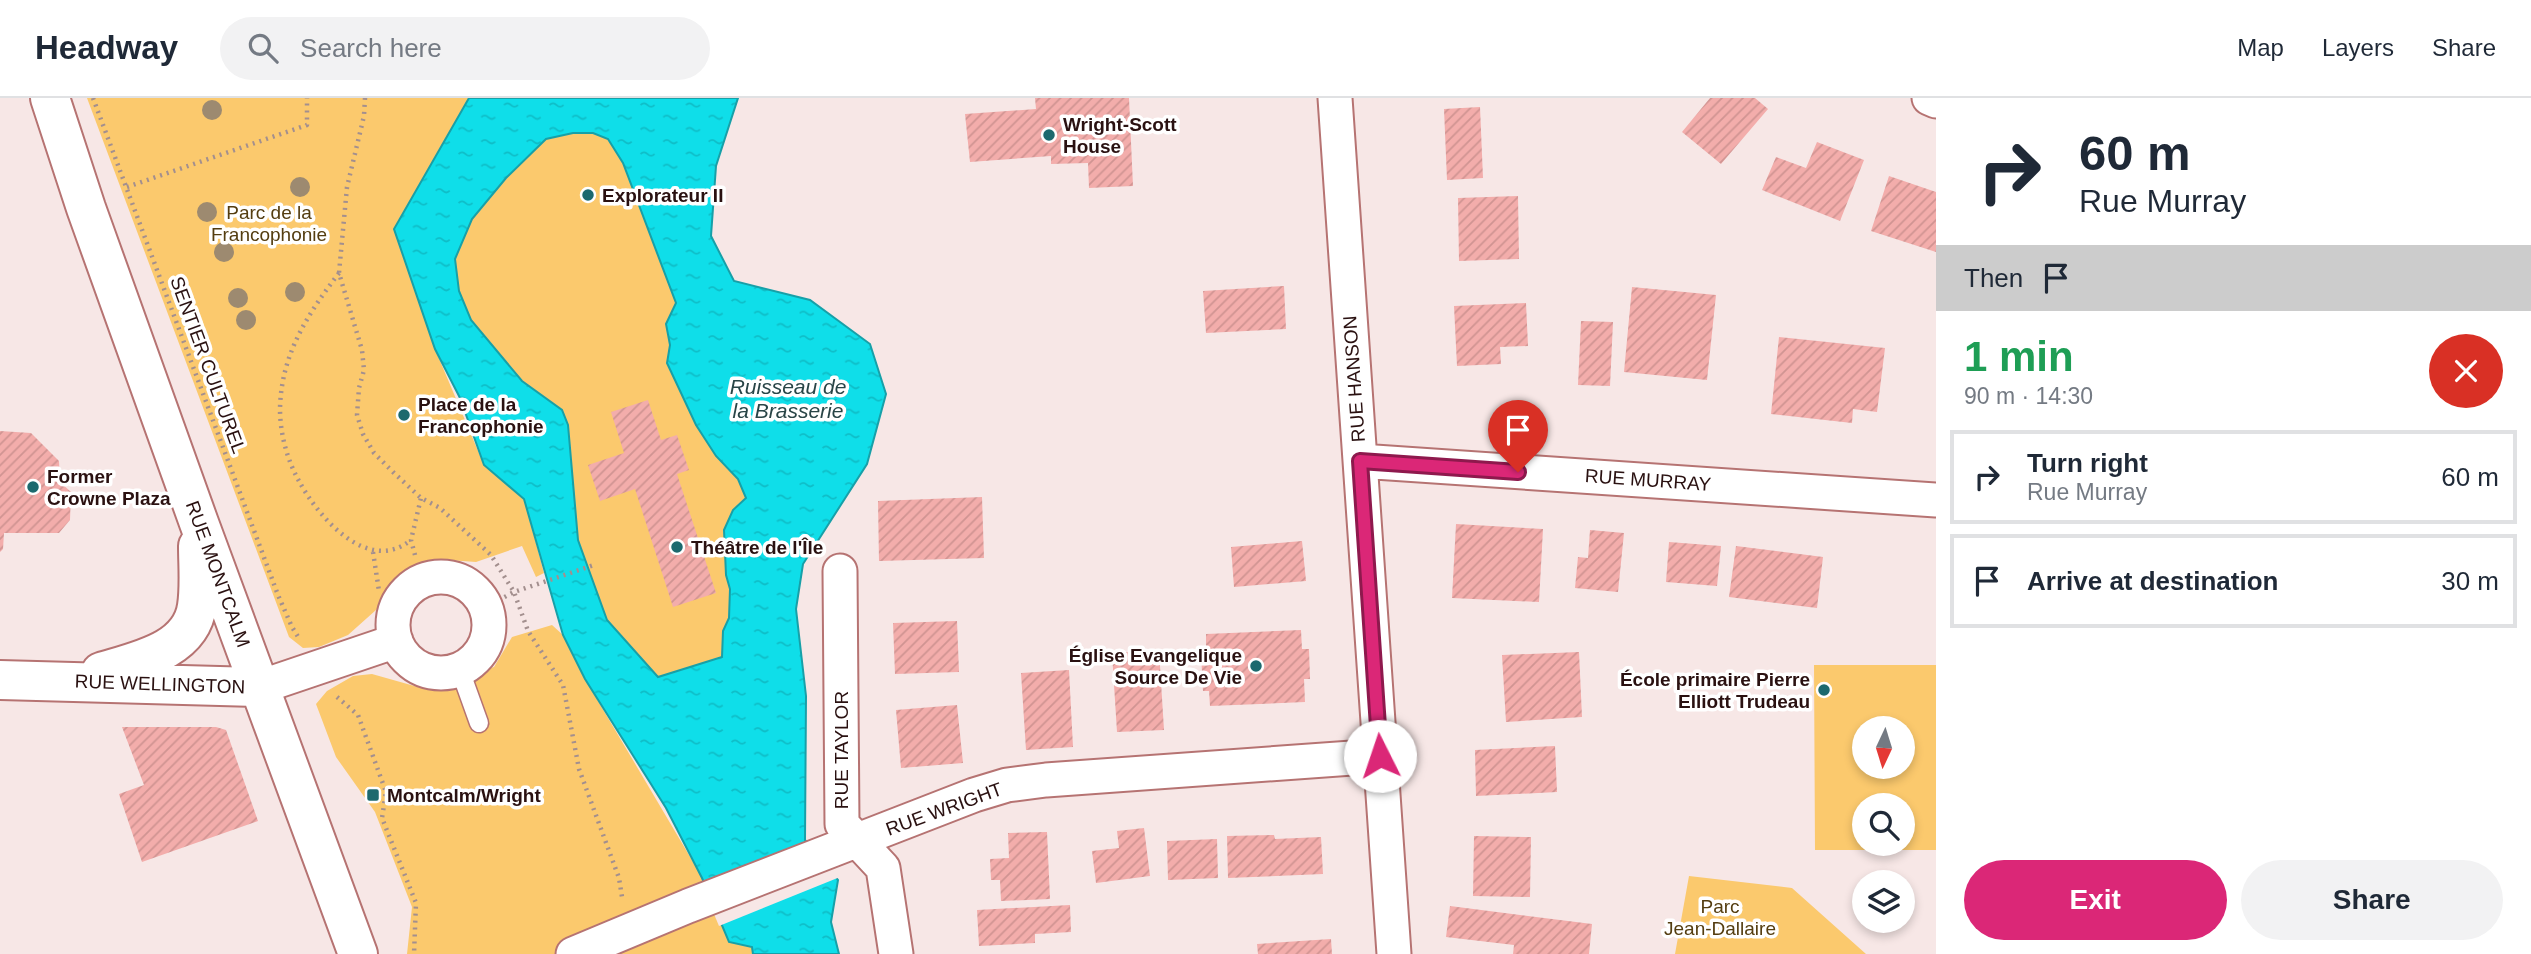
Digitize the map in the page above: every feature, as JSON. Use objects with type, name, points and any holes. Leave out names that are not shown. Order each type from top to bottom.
[{"type":"main road","name":"RUE MONTCALM","points":[[49,103],[199,523],[358,954]]},
{"type":"main road","points":[[72,681],[170,648],[192,626],[197,606],[199,523]]},
{"type":"main road","name":"RUE WELLINGTON","points":[[0,680],[260,687]]},
{"type":"street","name":"RUE HANSON","points":[[1335,98],[1394,954]]},
{"type":"street","points":[[1929,98],[1936,101]]},
{"type":"street","name":"RUE MURRAY","points":[[1360,461],[1936,500]]},
{"type":"street","name":"RUE TAYLOR","points":[[840,571],[843,846],[883,868],[896,954]]},
{"type":"street","points":[[448,577],[464,583],[477,593],[500,599],[490,621],[485,643],[473,662],[460,670],[429,672],[415,666],[403,654],[396,641],[393,625],[396,609],[404,595],[416,584],[432,578],[448,577]]},
{"type":"street","name":"RUE WELLINGTON","points":[[260,687],[396,641]]},
{"type":"street","name":"RUE WRIGHT","points":[[573,954],[688,906],[974,795],[1007,785],[1380,756]]},
{"type":"lane","points":[[460,670],[479,723]]},
{"type":"path","name":"SENTIER CULTUREL","points":[[93,98],[278,595],[301,640]]},
{"type":"path","points":[[127,187],[307,125],[307,98]]},
{"type":"path","points":[[365,98],[364,116],[347,187],[338,273],[362,350],[364,370],[359,388],[357,415],[363,434],[374,453],[421,498],[440,508],[491,555],[500,599],[528,631],[563,685],[579,769],[620,878],[628,932]]},
{"type":"path","points":[[338,273],[314,307],[290,352],[280,411],[283,437],[299,482],[314,503],[345,536],[373,552],[389,552],[403,547],[411,540]]},
{"type":"path","points":[[415,555],[411,540],[421,498]]},
{"type":"path","points":[[373,552],[379,591]]},
{"type":"path","points":[[500,599],[538,583],[594,565]]},
{"type":"path","points":[[327,691],[358,715],[386,792],[382,818],[416,903],[414,954]]},
{"type":"green space","name":"Parc de la Francophonie","points":[[87,98],[469,98],[394,229],[435,349],[484,465],[524,498],[544,573],[536,577],[522,546],[476,562],[435,559],[411,570],[376,610],[348,635],[319,647],[303,648],[289,637]]},
{"type":"green space","points":[[573,133],[593,133],[608,139],[623,163],[677,303],[666,324],[670,345],[667,363],[716,456],[738,479],[746,498],[733,510],[724,530],[726,575],[730,589],[729,618],[723,631],[722,657],[658,677],[607,620],[578,540],[568,425],[561,410],[522,381],[471,320],[459,291],[455,259],[472,219],[506,178],[546,139]]},
{"type":"green space","points":[[552,625],[563,635],[585,679],[702,877],[721,921],[752,947],[753,954],[407,954],[412,907],[375,812],[336,757],[316,704],[327,691],[353,676],[372,674],[425,689],[494,667],[512,637]]},
{"type":"green space","points":[[1814,665],[1936,665],[1936,850],[1915,850],[1915,793],[1852,793],[1852,850],[1815,850]]},
{"type":"green space","name":"Parc Jean-Dallaire","points":[[1689,876],[1792,888],[1866,954],[1675,954]]},
{"type":"water","name":"Ruisseau de la Brasserie","points":[[469,98],[738,98],[716,166],[711,236],[734,281],[810,300],[870,344],[886,394],[867,464],[803,564],[796,609],[806,696],[805,840],[838,880],[831,922],[839,954],[753,954],[752,947],[729,942],[702,878],[666,808],[585,679],[563,635],[524,499],[484,465],[460,398],[435,349],[394,229]],"holes":[[[573,133],[593,133],[608,139],[623,163],[676,303],[666,324],[670,345],[667,363],[696,425],[716,456],[738,479],[746,498],[733,510],[724,530],[726,575],[730,589],[729,618],[723,631],[722,657],[658,677],[607,620],[578,540],[568,425],[562,410],[522,381],[471,320],[459,291],[455,259],[472,219],[506,178],[546,139]]]},
{"type":"pier","points":[[811,841],[840,877],[719,926],[701,883]]},
{"type":"building","name":"Wright-Scott House","points":[[1035,98],[1129,98],[1133,186],[1089,188],[1088,163],[1051,164],[1051,156],[970,162],[965,114],[1036,109]]},
{"type":"building","points":[[1710,98],[1755,98],[1768,109],[1721,164],[1682,132]]},
{"type":"building","points":[[1480,107],[1483,178],[1447,180],[1444,109]]},
{"type":"building","points":[[1817,142],[1864,160],[1840,221],[1762,190],[1776,157],[1806,168]]},
{"type":"building","points":[[1889,176],[1936,192],[1936,252],[1871,231]]},
{"type":"building","points":[[1518,196],[1519,259],[1459,261],[1458,198]]},
{"type":"building","points":[[1284,286],[1286,329],[1206,333],[1203,291]]},
{"type":"building","points":[[1632,287],[1716,295],[1707,380],[1624,372]]},
{"type":"building","points":[[1526,303],[1528,346],[1500,347],[1501,364],[1457,366],[1454,306]]},
{"type":"building","points":[[1581,321],[1613,322],[1610,386],[1578,385]]},
{"type":"building","points":[[1779,337],[1885,348],[1877,412],[1853,409],[1852,423],[1771,414]]},
{"type":"building","name":"Théâtre de l'Île","points":[[648,400],[661,440],[677,435],[689,470],[677,474],[716,593],[673,607],[635,489],[600,501],[588,465],[624,453],[611,412]]},
{"type":"building","name":"Former Crowne Plaza","points":[[0,431],[31,433],[59,461],[60,482],[71,492],[70,520],[59,533],[4,533],[3,549],[0,552]]},
{"type":"building","points":[[982,497],[984,558],[879,561],[878,501]]},
{"type":"building","points":[[1456,524],[1543,529],[1539,602],[1452,598]]},
{"type":"building","points":[[1590,530],[1624,533],[1618,592],[1575,588],[1578,557],[1588,558]]},
{"type":"building","points":[[1302,541],[1306,581],[1234,587],[1231,547]]},
{"type":"building","points":[[1669,542],[1721,546],[1717,586],[1666,582]]},
{"type":"building","points":[[1736,546],[1823,557],[1817,608],[1729,597]]},
{"type":"building","points":[[957,621],[959,672],[895,674],[893,623]]},
{"type":"building","name":"Église Evangelique Source De Vie","points":[[1301,630],[1302,649],[1309,649],[1310,679],[1304,679],[1305,702],[1210,706],[1209,691],[1203,691],[1201,653],[1206,653],[1206,634]]},
{"type":"building","points":[[1159,650],[1164,730],[1117,732],[1112,653]]},
{"type":"building","points":[[1579,652],[1582,717],[1506,722],[1502,655]]},
{"type":"building","points":[[1069,670],[1073,747],[1026,750],[1021,673]]},
{"type":"building","points":[[957,705],[963,763],[901,768],[896,710]]},
{"type":"building","points":[[122,727],[216,727],[226,730],[258,821],[142,862],[119,794],[144,785]]},
{"type":"building","points":[[1555,746],[1557,792],[1476,796],[1475,750]]},
{"type":"building","points":[[1144,828],[1150,876],[1096,883],[1092,851],[1119,848],[1117,831]]},
{"type":"building","points":[[1047,832],[1050,899],[1001,901],[1000,880],[991,880],[990,859],[1009,858],[1008,833]]},
{"type":"building","points":[[1274,835],[1275,839],[1321,837],[1323,874],[1228,878],[1227,836]]},
{"type":"building","points":[[1474,836],[1531,837],[1530,897],[1473,896]]},
{"type":"building","points":[[1217,839],[1218,878],[1168,880],[1167,841]]},
{"type":"building","points":[[1070,905],[1071,932],[1035,934],[1035,943],[979,946],[977,910]]},
{"type":"building","points":[[1450,906],[1592,924],[1589,954],[1513,954],[1514,945],[1446,937]]},
{"type":"building","points":[[1331,939],[1332,954],[1258,954],[1257,944]]},
{"type":"place","name":"Wright-Scott House","points":[[1049,135]]},
{"type":"place","name":"Explorateur II","points":[[588,195]]},
{"type":"place","name":"Place de la Francophonie","points":[[404,415]]},
{"type":"place","name":"Former Crowne Plaza","points":[[33,487]]},
{"type":"place","name":"Théâtre de l'Île","points":[[677,547]]},
{"type":"place","name":"Église Evangelique Source De Vie","points":[[1256,666]]},
{"type":"place","name":"École primaire Pierre Elliott Trudeau","points":[[1824,690]]},
{"type":"place","name":"Montcalm/Wright","points":[[373,795]]},
{"type":"route","points":[[1380,756],[1360,461],[1518,472]]}]
